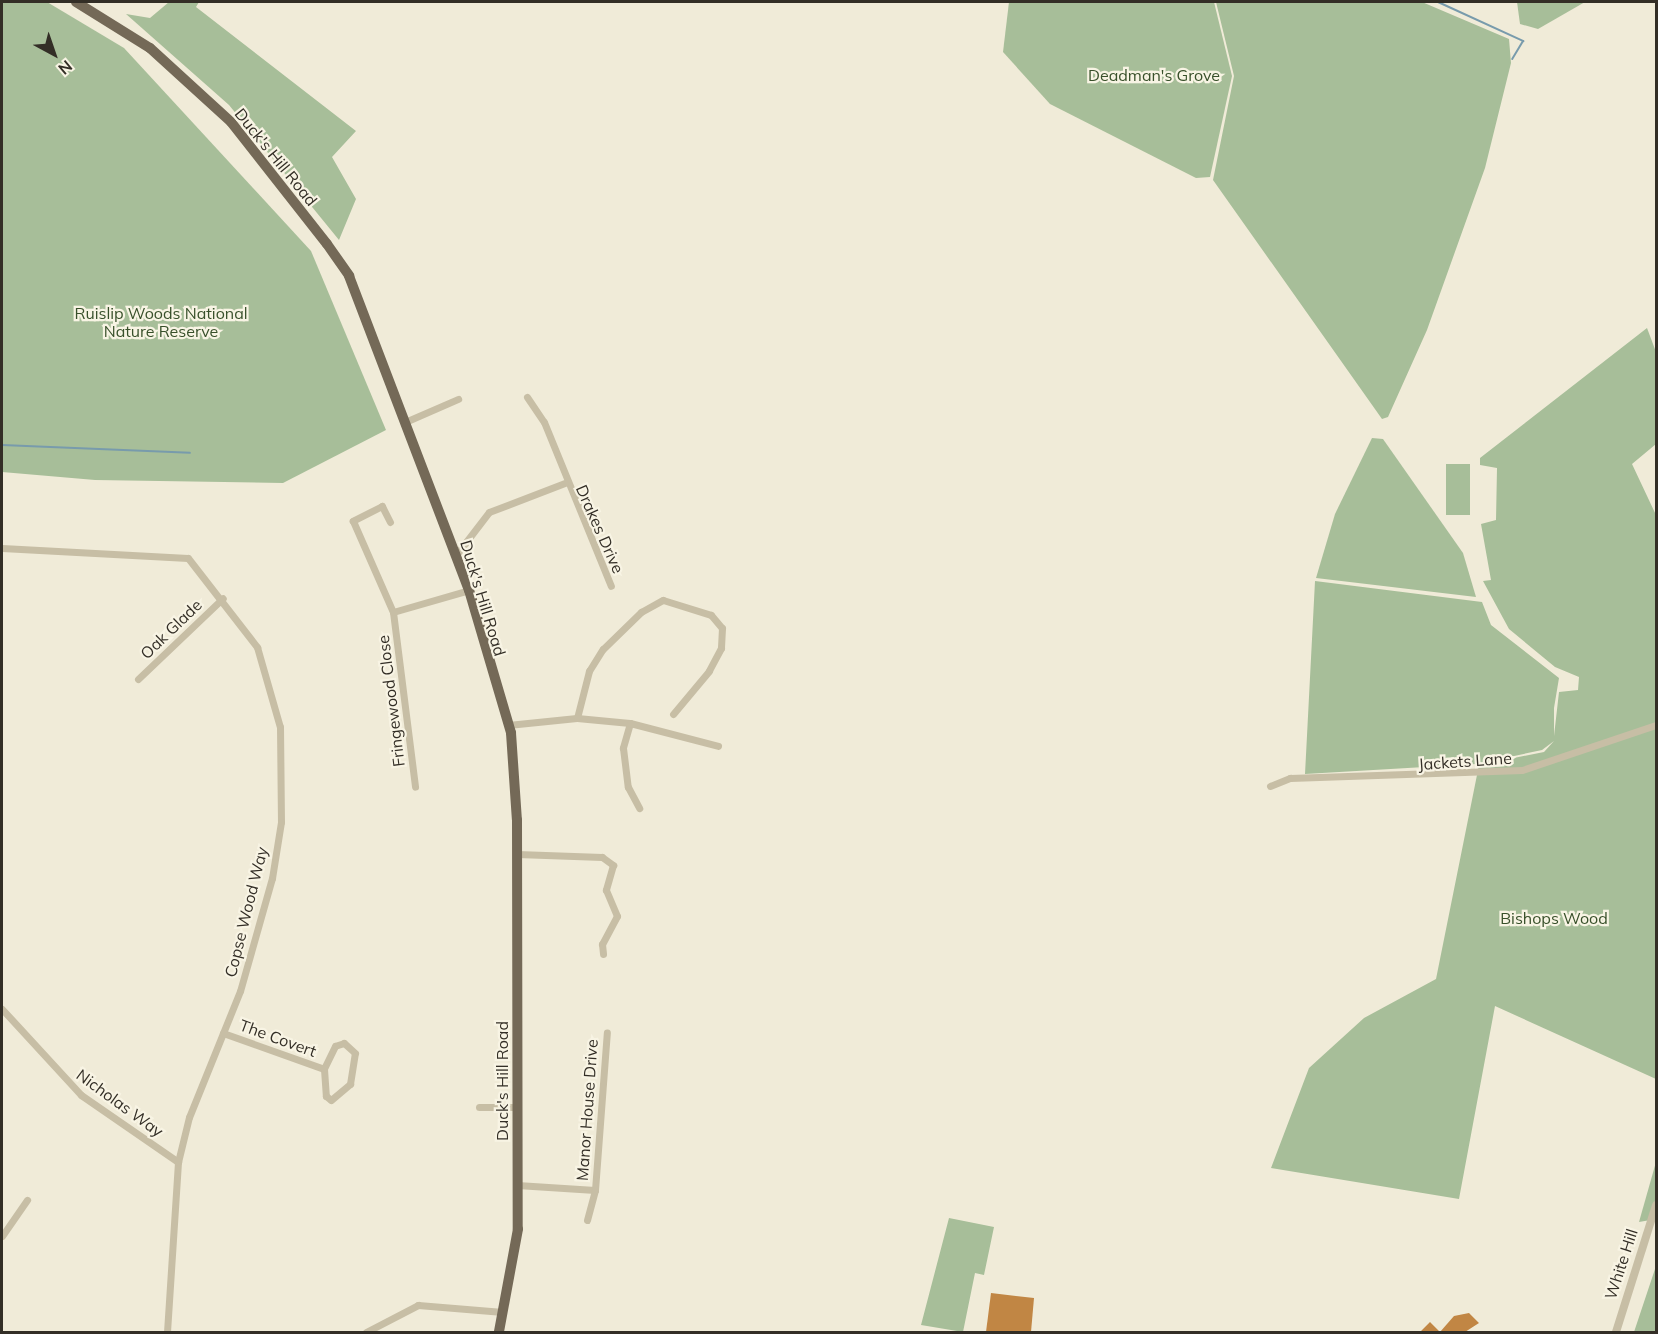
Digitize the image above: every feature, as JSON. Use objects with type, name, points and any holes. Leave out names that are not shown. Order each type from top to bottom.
[{"type":"main road","name":"Duck's Hill Road","points":[[76,2],[150,48],[259,153],[349,276],[469,590],[508,725],[517,854],[518,1229],[499,1332]]},
{"type":"street","name":"Drakes Drive","points":[[527,398],[544,422],[565,483],[611,586]]},
{"type":"street","points":[[405,422],[458,399]]},
{"type":"street","name":"Drakes Drive","points":[[456,555],[489,512],[565,483]]},
{"type":"street","name":"Fringewood Close","points":[[390,522],[382,506],[353,522],[393,612],[415,787]]},
{"type":"street","name":"Copse Wood Way","points":[[2,548],[188,558],[223,598],[257,647],[280,727],[283,769],[272,878],[223,1033],[189,1117],[178,1162],[167,1332]]},
{"type":"street","name":"Fringewood Close","points":[[393,612],[469,590]]},
{"type":"street","name":"Oak Glade","points":[[138,679],[223,598]]},
{"type":"street","points":[[577,718],[589,670],[603,649],[641,612],[663,600],[711,615],[722,628],[721,648],[709,670],[673,714]]},
{"type":"street","points":[[508,725],[577,718],[630,723],[718,746]]},
{"type":"street","points":[[630,723],[623,748],[628,787],[639,808]]},
{"type":"street","name":"Jackets Lane","points":[[1270,786],[1290,778],[1522,770],[1656,725]]},
{"type":"street","points":[[517,854],[602,857],[613,865],[606,890],[616,916],[602,944],[603,954]]},
{"type":"street","name":"Nicholas Way","points":[[2,1009],[81,1095],[178,1162]]},
{"type":"street","name":"Manor House Drive","points":[[587,1220],[595,1190],[607,1032]]},
{"type":"street","name":"The Covert","points":[[223,1033],[324,1069]]},
{"type":"street","name":"The Covert","points":[[344,1043],[355,1053],[350,1084],[331,1100],[326,1096],[324,1069],[335,1046],[344,1043]]},
{"type":"street","points":[[479,1107],[517,1107]]},
{"type":"street","name":"Manor House Drive","points":[[517,1185],[595,1190]]},
{"type":"street","points":[[2,1236],[27,1200]]},
{"type":"street","name":"White Hill","points":[[1616,1332],[1656,1205]]},
{"type":"street","points":[[366,1332],[418,1305],[503,1312]]},
{"type":"green space","name":"Ruislip Woods National Nature Reserve","points":[[2,2],[47,2],[124,48],[311,251],[386,430],[283,483],[95,480],[2,472]]},
{"type":"green space","points":[[169,2],[199,2],[196,7],[356,131],[332,157],[356,199],[339,240],[229,105],[126,14],[150,18]]},
{"type":"green space","name":"Deadman's Grove","points":[[1009,2],[1214,2],[1232,76],[1210,177],[1196,178],[1050,104],[1003,52]]},
{"type":"green space","points":[[1216,2],[1422,2],[1509,39],[1511,63],[1485,168],[1427,330],[1388,417],[1382,419],[1213,180],[1234,76]]},
{"type":"green space","points":[[1517,2],[1585,2],[1538,29],[1520,24]]},
{"type":"green space","name":"Bishops Wood","points":[[1647,328],[1656,352],[1656,444],[1632,464],[1656,515],[1656,1079],[1495,1006],[1459,1199],[1271,1168],[1309,1068],[1364,1018],[1436,979],[1479,765],[1544,752],[1554,741],[1542,750],[1476,764],[1305,774],[1315,581],[1482,602],[1491,625],[1559,678],[1554,708],[1554,736],[1559,692],[1578,690],[1579,677],[1555,667],[1509,629],[1483,581],[1491,580],[1481,524],[1496,520],[1497,468],[1480,465],[1480,458]]},
{"type":"green space","points":[[1372,438],[1383,439],[1463,553],[1476,597],[1316,578],[1335,514]]},
{"type":"green space","points":[[1446,464],[1470,464],[1470,515],[1446,515]]},
{"type":"green space","points":[[1656,1162],[1656,1219],[1639,1222]]},
{"type":"green space","points":[[949,1218],[994,1227],[984,1275],[975,1273],[963,1332],[921,1325]]},
{"type":"green space","points":[[1656,1266],[1656,1332],[1634,1332]]},
{"type":"building","points":[[991,1293],[1034,1298],[1031,1332],[986,1332]]},
{"type":"building","points":[[1469,1313],[1479,1323],[1465,1332],[1440,1332],[1454,1316]]},
{"type":"building","points":[[1430,1322],[1440,1332],[1420,1332]]},
{"type":"waterway","points":[[1438,2],[1523,41],[1512,59]]},
{"type":"waterway","points":[[2,445],[190,453]]}]
